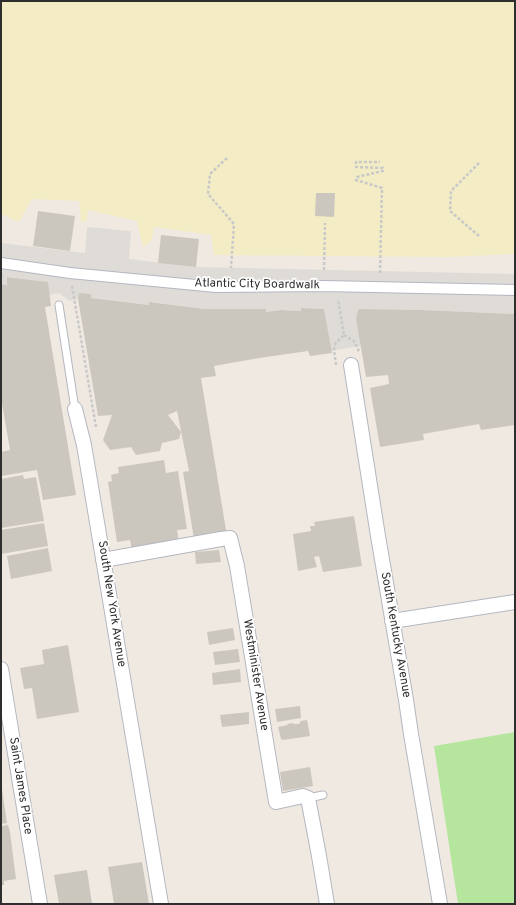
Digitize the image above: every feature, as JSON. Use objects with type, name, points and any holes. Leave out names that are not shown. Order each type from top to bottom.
[{"type":"street","name":"Atlantic City Boardwalk","points":[[1,263],[70,273],[216,287],[336,286],[515,290]]},
{"type":"street","name":"South Kentucky Avenue","points":[[351,365],[392,621],[440,904]]},
{"type":"street","name":"South New York Avenue","points":[[75,408],[84,445],[161,904]]},
{"type":"street","name":"Westminister Avenue","points":[[103,560],[230,538],[237,566],[276,802],[303,796],[308,798]]},
{"type":"street","points":[[392,621],[515,602]]},
{"type":"street","name":"Saint James Place","points":[[1,668],[40,904]]},
{"type":"street","points":[[308,798],[327,904]]},
{"type":"lane","name":"South New York Avenue","points":[[59,305],[75,408]]},
{"type":"lane","points":[[308,798],[323,795]]},
{"type":"path","points":[[227,158],[210,174],[208,194],[234,224],[232,268]]},
{"type":"path","points":[[380,162],[356,162],[356,167],[383,168],[383,171],[357,177],[356,180],[382,188],[380,273]]},
{"type":"path","points":[[479,236],[450,211],[451,191],[480,162]]},
{"type":"path","points":[[324,270],[325,223]]},
{"type":"path","points":[[70,273],[97,438],[84,445]]},
{"type":"path","points":[[336,286],[344,335],[335,344],[334,350],[336,366]]},
{"type":"green space","points":[[515,732],[515,904],[458,904],[434,746]]},
{"type":"sand","points":[[1,1],[515,1],[515,254],[448,257],[214,255],[211,235],[154,227],[152,240],[143,247],[137,221],[88,210],[87,220],[81,222],[79,201],[32,199],[19,222],[1,214]]},
{"type":"shaded area","points":[[87,227],[131,231],[129,259],[196,267],[515,274],[515,314],[361,309],[358,310],[356,319],[361,346],[331,351],[324,309],[301,308],[301,311],[281,310],[266,312],[265,309],[205,309],[150,302],[149,305],[91,298],[69,301],[59,293],[49,295],[47,282],[8,277],[7,285],[1,284],[1,243],[85,253]]},
{"type":"building","points":[[316,193],[335,193],[334,217],[315,216]]},
{"type":"building","points":[[38,211],[75,216],[70,251],[33,246]]},
{"type":"building","points":[[161,235],[199,239],[196,267],[158,263]]},
{"type":"building","points":[[7,277],[48,282],[51,306],[45,307],[76,495],[43,500],[37,470],[1,476],[1,452],[10,450],[1,398],[1,284],[7,285]]},
{"type":"building","points":[[79,293],[91,294],[91,298],[149,305],[149,302],[205,309],[266,309],[266,312],[281,310],[301,311],[301,308],[324,309],[332,353],[310,356],[308,351],[214,366],[216,376],[201,378],[226,530],[224,534],[194,539],[183,472],[189,471],[177,411],[168,415],[181,432],[179,439],[162,443],[160,451],[136,455],[131,447],[110,450],[103,440],[112,415],[98,416],[78,299]]},
{"type":"building","points":[[358,310],[515,314],[515,425],[481,430],[479,424],[423,434],[424,440],[380,447],[370,388],[389,384],[388,375],[366,377],[356,319]]},
{"type":"building","points":[[164,460],[166,473],[178,471],[187,529],[177,530],[179,543],[132,550],[130,540],[117,542],[108,482],[112,481],[111,475],[119,473],[118,467]]},
{"type":"building","points":[[23,475],[24,479],[36,477],[44,521],[1,528],[1,479]]},
{"type":"building","points":[[354,516],[362,566],[323,572],[319,556],[314,557],[317,567],[298,571],[293,534],[311,531],[310,526],[315,526],[314,522]]},
{"type":"building","points":[[44,523],[48,546],[1,554],[1,530]]},
{"type":"building","points":[[48,548],[52,571],[11,579],[7,556]]},
{"type":"building","points":[[219,550],[221,562],[196,564],[195,552]]},
{"type":"building","points":[[233,628],[235,640],[209,645],[207,632]]},
{"type":"building","points":[[68,645],[79,712],[37,719],[32,688],[24,689],[20,668],[44,664],[42,650]]},
{"type":"building","points":[[238,649],[240,662],[215,665],[213,652]]},
{"type":"building","points":[[240,669],[241,682],[213,685],[212,673]]},
{"type":"building","points":[[300,706],[301,718],[277,722],[275,709]]},
{"type":"building","points":[[249,712],[249,724],[222,727],[220,715]]},
{"type":"building","points":[[307,720],[310,736],[283,740],[281,739],[278,727],[293,723],[299,724],[301,721]]},
{"type":"building","points":[[310,767],[313,786],[283,791],[280,772]]},
{"type":"building","points":[[1,789],[7,823],[1,824]]},
{"type":"building","points":[[8,825],[16,879],[4,881],[4,885],[1,885],[1,826]]},
{"type":"building","points":[[142,862],[149,904],[114,904],[108,867]]},
{"type":"building","points":[[87,870],[92,904],[59,904],[54,875]]}]
